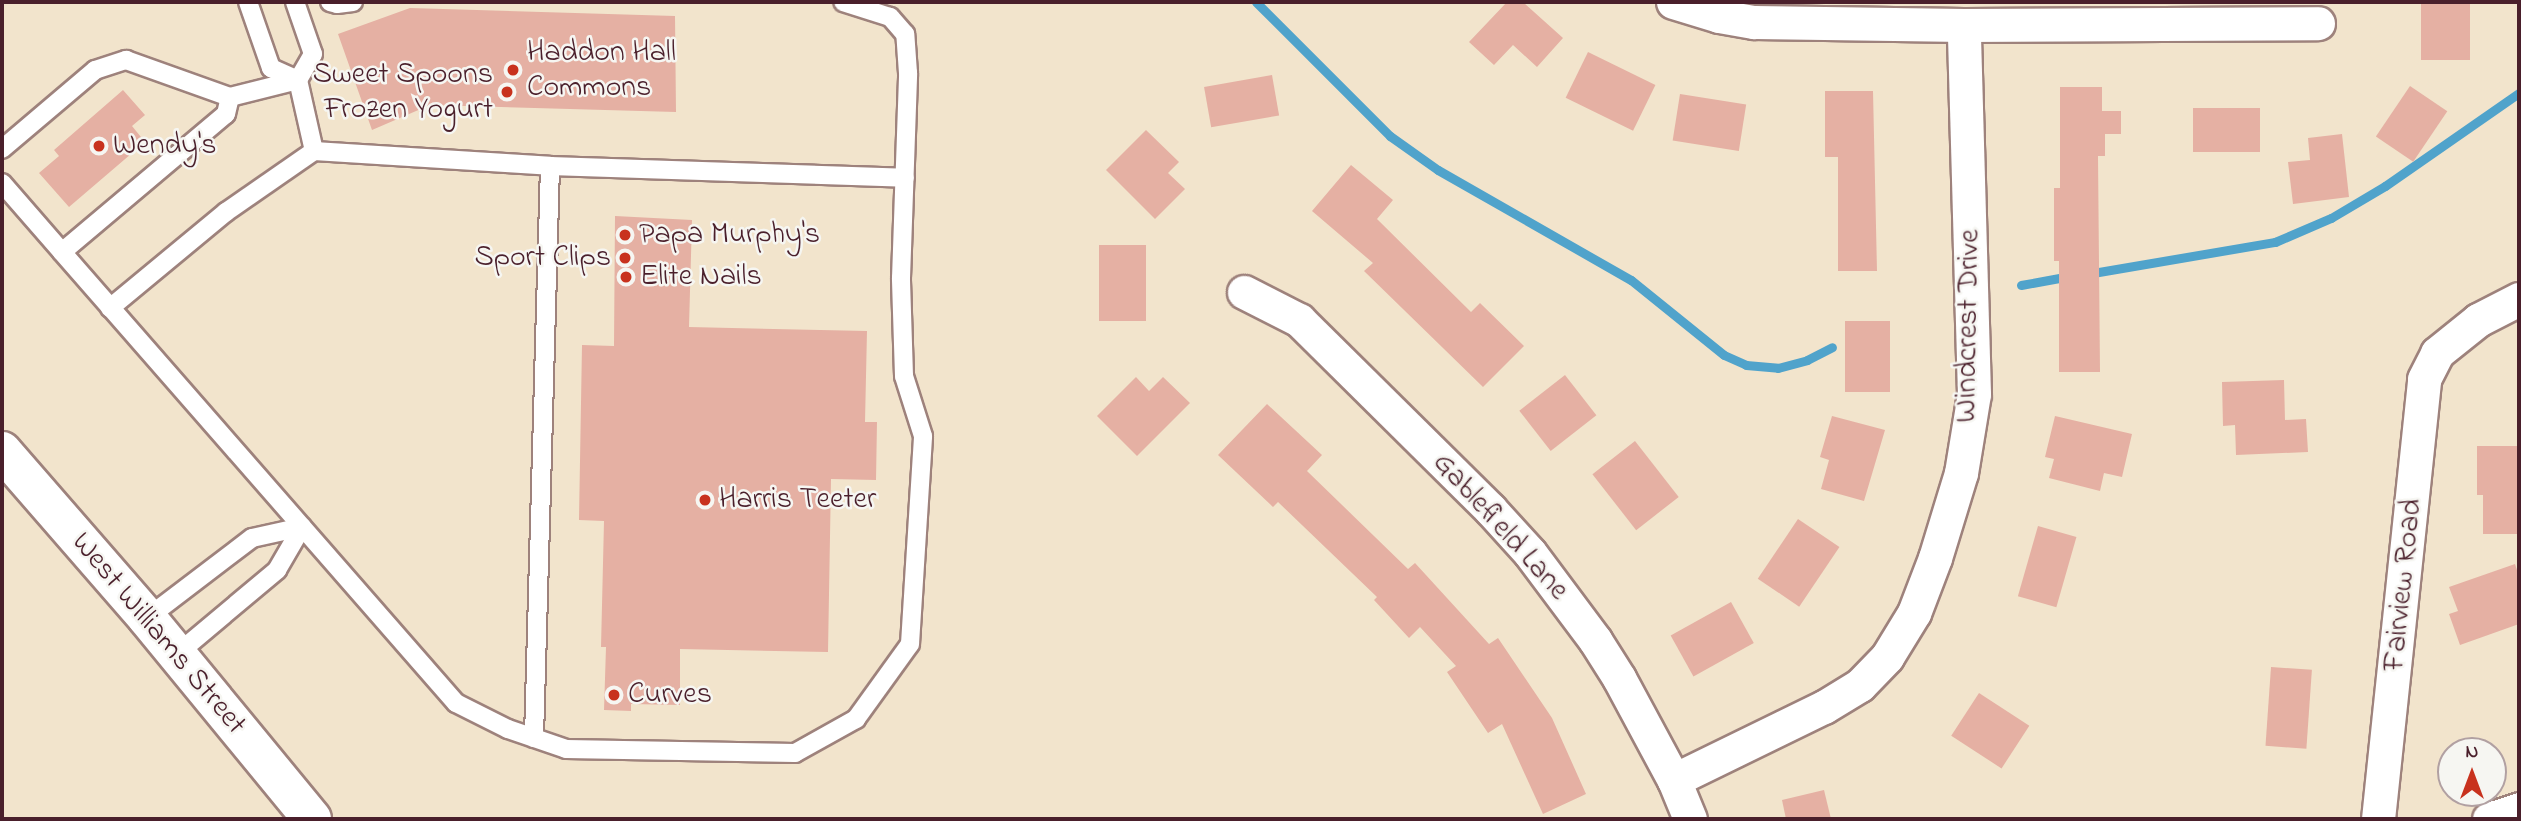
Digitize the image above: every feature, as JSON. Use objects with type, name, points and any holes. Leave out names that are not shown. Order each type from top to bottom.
[{"type":"main road","name":"West Williams Street","points":[[2,451],[147,618],[312,819]]},
{"type":"street","points":[[1673,2],[1718,16],[1754,22],[1964,25],[2318,23]]},
{"type":"street","name":"Windcrest Drive","points":[[1674,780],[1824,707],[1860,685],[1887,657],[1914,613],[1935,558],[1961,473],[1974,394],[1964,25]]},
{"type":"street","name":"Gablefield Lane","points":[[1244,292],[1299,320],[1522,544],[1595,639],[1674,780],[1690,819]]},
{"type":"street","name":"Fairview Road","points":[[2378,819],[2424,379],[2437,353],[2478,320],[2519,299]]},
{"type":"street","points":[[2489,819],[2519,809]]},
{"type":"lane","points":[[248,2],[271,68],[299,80]]},
{"type":"lane","points":[[295,2],[313,54],[299,80],[314,151]]},
{"type":"lane","points":[[330,2],[353,2]]},
{"type":"lane","points":[[2,183],[456,703],[534,738],[566,749],[795,753],[856,719],[911,644],[923,436],[904,376],[901,278],[908,73],[905,34],[890,17],[843,2]]},
{"type":"lane","points":[[2,149],[95,71],[126,60],[230,97],[299,80]]},
{"type":"lane","points":[[62,251],[226,114],[230,97]]},
{"type":"lane","points":[[110,307],[226,212],[314,151],[550,166],[905,178]]},
{"type":"lane","points":[[534,738],[550,166]]},
{"type":"lane","points":[[147,618],[252,538],[302,527]]},
{"type":"lane","points":[[177,654],[277,570],[302,527]]},
{"type":"building","points":[[1507,2],[1523,2],[1563,38],[1537,67],[1513,45],[1494,65],[1469,42]]},
{"type":"building","points":[[2421,2],[2470,2],[2470,60],[2421,60]]},
{"type":"building","name":"Haddon Hall Commons","points":[[410,8],[675,16],[676,112],[430,105],[372,130],[338,34]]},
{"type":"building","points":[[1588,52],[1655,85],[1633,131],[1566,98]]},
{"type":"building","points":[[1272,75],[1279,115],[1211,127],[1204,87]]},
{"type":"building","points":[[2410,86],[2447,111],[2413,162],[2376,137]]},
{"type":"building","points":[[2060,87],[2102,87],[2102,111],[2121,111],[2121,134],[2105,134],[2105,156],[2098,156],[2100,372],[2059,372],[2059,261],[2054,261],[2054,188],[2060,188]]},
{"type":"building","name":"Wendy's","points":[[123,90],[145,115],[132,126],[145,142],[69,207],[39,173],[59,156],[54,150]]},
{"type":"building","points":[[1825,91],[1873,91],[1877,271],[1838,271],[1838,157],[1825,157]]},
{"type":"building","points":[[1680,94],[1746,104],[1739,151],[1673,140]]},
{"type":"building","points":[[2193,108],[2260,108],[2260,152],[2193,152]]},
{"type":"building","points":[[1146,130],[1179,162],[1168,173],[1185,189],[1155,219],[1106,170]]},
{"type":"building","points":[[2342,134],[2349,197],[2293,204],[2288,162],[2310,160],[2308,138]]},
{"type":"building","points":[[1351,165],[1393,200],[1377,219],[1471,312],[1480,303],[1524,346],[1483,387],[1364,271],[1373,263],[1312,211]]},
{"type":"building","name":"Harris Teeter","points":[[615,216],[692,220],[689,327],[867,331],[865,422],[877,422],[876,480],[831,479],[828,652],[680,649],[680,705],[631,704],[631,711],[604,710],[606,647],[601,647],[604,521],[579,520],[582,345],[614,346]]},
{"type":"building","points":[[1099,245],[1146,245],[1146,321],[1099,321]]},
{"type":"building","points":[[1845,321],[1890,321],[1890,392],[1845,392]]},
{"type":"building","points":[[1565,375],[1596,415],[1551,451],[1519,411]]},
{"type":"building","points":[[1136,377],[1149,391],[1163,377],[1190,403],[1137,456],[1097,416]]},
{"type":"building","points":[[2284,380],[2285,420],[2306,419],[2308,452],[2236,455],[2235,425],[2223,426],[2222,382]]},
{"type":"building","points":[[1267,404],[1322,455],[1307,471],[1408,569],[1415,563],[1489,644],[1498,638],[1552,718],[1586,794],[1543,814],[1502,724],[1488,733],[1447,672],[1456,666],[1420,627],[1409,638],[1374,600],[1377,597],[1278,502],[1273,507],[1218,455]]},
{"type":"building","points":[[1832,416],[1885,430],[1864,501],[1821,489],[1829,460],[1820,457]]},
{"type":"building","points":[[2055,416],[2132,434],[2122,477],[2104,473],[2100,491],[2049,478],[2054,459],[2045,457]]},
{"type":"building","points":[[1635,441],[1679,497],[1636,530],[1592,474]]},
{"type":"building","points":[[2477,446],[2519,446],[2519,534],[2483,534],[2483,495],[2477,495]]},
{"type":"building","points":[[1798,519],[1839,547],[1799,607],[1758,579]]},
{"type":"building","points":[[2038,526],[2076,537],[2056,607],[2018,596]]},
{"type":"building","points":[[2515,564],[2519,576],[2519,624],[2460,645],[2449,614],[2458,611],[2449,587]]},
{"type":"building","points":[[1731,602],[1754,643],[1693,677],[1671,635]]},
{"type":"building","points":[[2271,667],[2312,670],[2306,749],[2265,746]]},
{"type":"building","points":[[1979,693],[2029,726],[2002,768],[1951,736]]},
{"type":"building","points":[[1824,790],[1831,819],[1786,819],[1782,800]]},
{"type":"waterway","points":[[1256,2],[1390,136],[1438,170],[1631,280],[1724,355],[1746,365],[1778,368],[1807,360],[1832,347]]},
{"type":"waterway","points":[[2087,274],[2275,242],[2331,218],[2385,186],[2519,93]]},
{"type":"waterway","points":[[2021,285],[2070,276]]},
{"type":"place","name":"Haddon Hall Commons","points":[[513,70]]},
{"type":"place","name":"Sweet Spoons Frozen Yogurt","points":[[507,92]]},
{"type":"place","name":"Wendy's","points":[[99,146]]},
{"type":"place","name":"Papa Murphy's","points":[[625,235]]},
{"type":"place","name":"Sport Clips","points":[[625,258]]},
{"type":"place","name":"Elite Nails","points":[[626,277]]},
{"type":"place","name":"Harris Teeter","points":[[705,500]]},
{"type":"place","name":"Curves","points":[[614,695]]}]
